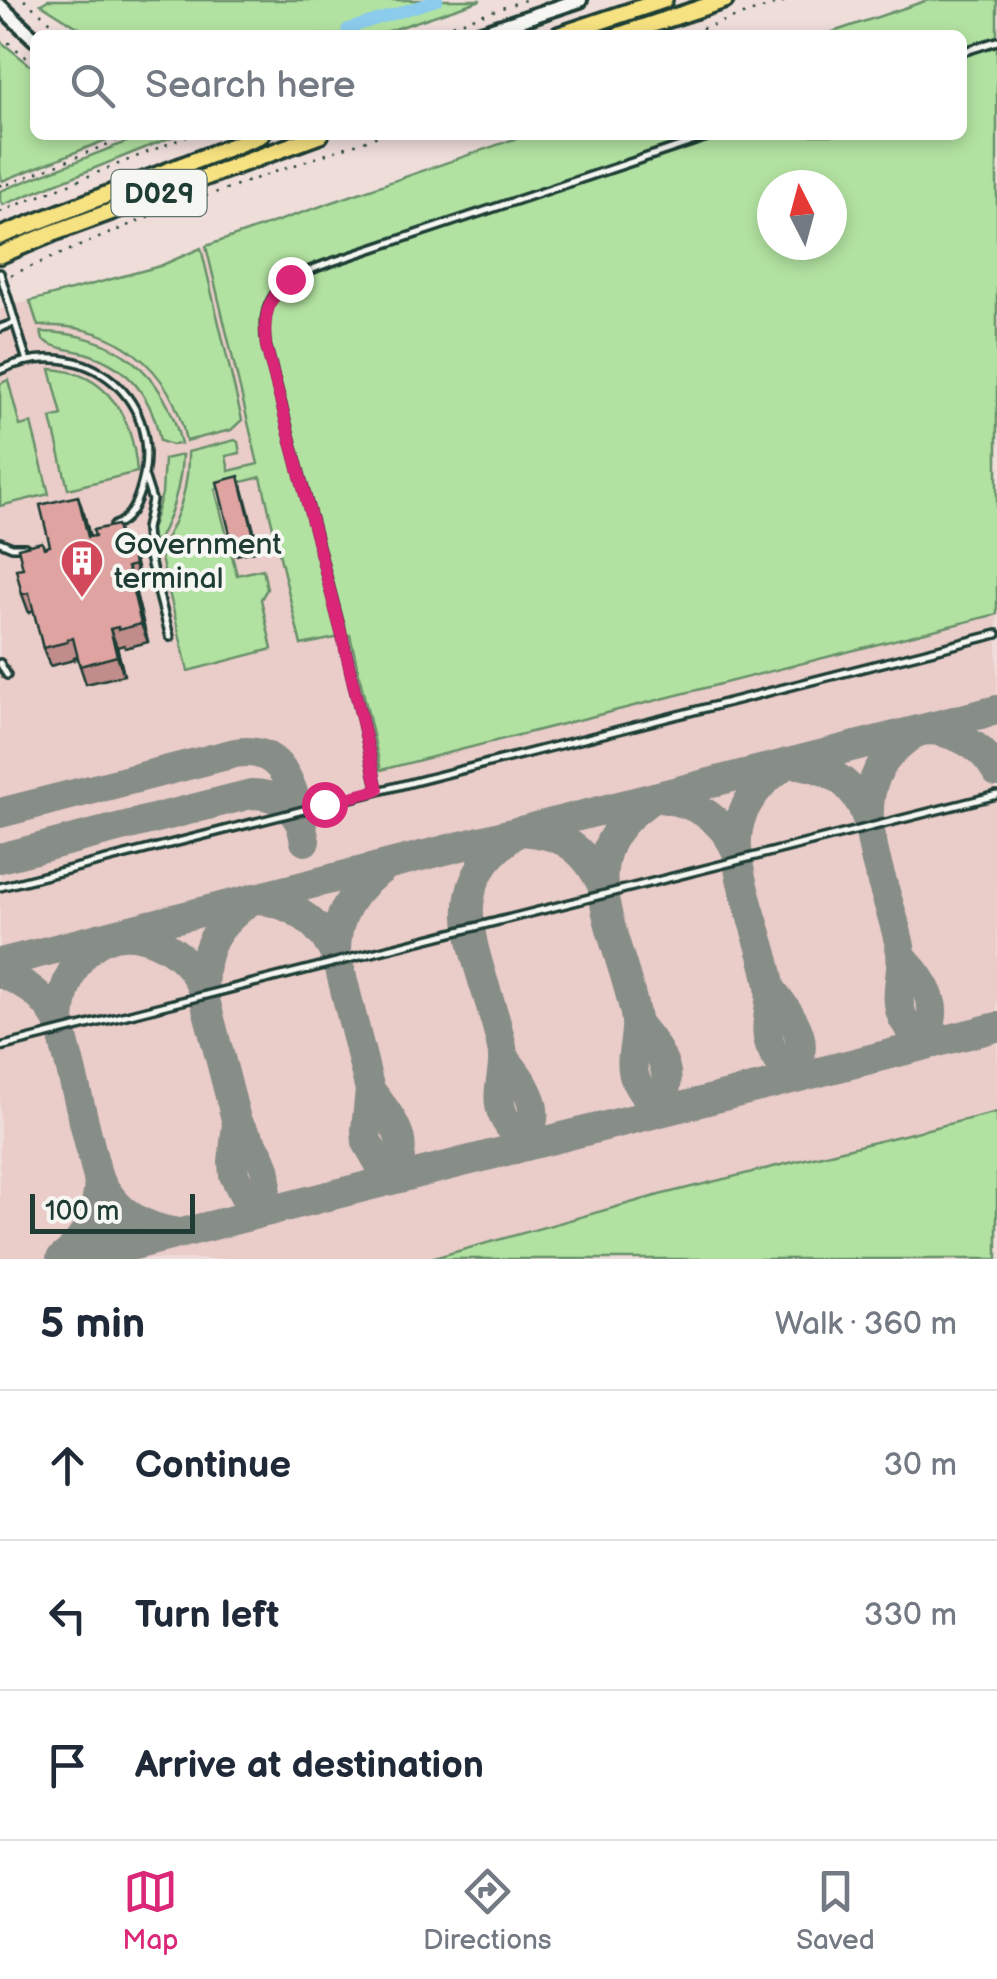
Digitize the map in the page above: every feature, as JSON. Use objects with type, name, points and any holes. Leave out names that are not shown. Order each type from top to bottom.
[{"type":"highway","points":[[573,30],[664,0]]},
{"type":"highway","points":[[635,30],[726,0]]},
{"type":"highway","name":"D029","points":[[0,236],[248,140]]},
{"type":"highway","name":"D029","points":[[0,256],[306,140]]},
{"type":"main road","points":[[490,30],[580,0]]},
{"type":"main road","points":[[0,6],[30,34]]},
{"type":"lane","points":[[967,50],[997,41]]},
{"type":"lane","points":[[378,790],[266,346],[265,316],[270,300],[290,279],[314,268],[698,140]]},
{"type":"lane","points":[[1,276],[27,361]]},
{"type":"lane","points":[[0,328],[14,323]]},
{"type":"lane","points":[[0,370],[43,358],[78,362],[119,386],[138,414],[146,446],[138,499],[128,517],[118,525],[102,528]]},
{"type":"lane","points":[[144,475],[152,500],[146,530],[148,553],[170,637]]},
{"type":"lane","points":[[0,542],[16,548],[40,544]]},
{"type":"lane","points":[[0,887],[997,634]]},
{"type":"lane","points":[[0,662],[8,675]]},
{"type":"lane","points":[[0,1047],[997,795]]},
{"type":"path","points":[[24,0],[61,30]]},
{"type":"path","points":[[438,30],[525,0]]},
{"type":"path","points":[[697,30],[788,0]]},
{"type":"path","points":[[0,36],[30,60]]},
{"type":"path","points":[[0,184],[1,187],[118,140]]},
{"type":"path","points":[[0,212],[178,140]]},
{"type":"path","points":[[1,276],[160,212],[367,140]]},
{"type":"shaded area","points":[[928,0],[997,0],[997,1259],[0,1259],[0,309],[160,266],[512,140],[967,140],[967,30],[839,30]]},
{"type":"green space","points":[[48,0],[481,0],[392,30],[82,30],[41,4]]},
{"type":"green space","points":[[928,0],[997,0],[997,614],[381,770],[350,635],[301,645],[261,477],[215,489],[237,575],[263,569],[267,589],[261,599],[272,649],[188,671],[159,550],[181,503],[188,452],[235,440],[240,453],[226,456],[229,471],[258,464],[206,246],[512,140],[967,140],[967,30],[839,30]]},
{"type":"green space","points":[[0,41],[30,65],[30,140],[106,140],[2,181]]},
{"type":"green space","points":[[131,140],[165,140],[3,205],[0,191]]},
{"type":"green space","points":[[201,248],[242,420],[231,430],[186,441],[168,391],[135,354],[91,332],[38,326],[30,301],[160,266]]},
{"type":"green space","points":[[41,332],[91,340],[132,361],[163,396],[181,444],[160,441],[145,398],[116,367],[48,343]]},
{"type":"green space","points":[[50,369],[88,379],[114,402],[130,434],[137,472],[68,489],[51,418],[62,415]]},
{"type":"green space","points":[[8,380],[20,426],[31,423],[49,494],[0,506],[0,384]]},
{"type":"green space","points":[[182,455],[172,508],[159,539],[152,540],[151,530],[162,494],[164,459]]},
{"type":"green space","points":[[997,1112],[997,1259],[430,1259],[659,1195]]},
{"type":"building","points":[[239,476],[255,540],[233,546],[217,482]]},
{"type":"building","name":"Government terminal","points":[[78,496],[88,537],[95,536],[93,530],[117,525],[121,543],[129,541],[134,565],[127,567],[141,624],[110,629],[117,656],[80,666],[73,638],[43,648],[29,593],[22,594],[16,569],[23,568],[18,548],[42,542],[44,548],[50,546],[40,505]]},
{"type":"waterway","points":[[347,29],[438,0]]},
{"type":"taxiway","points":[[0,963],[997,710]]},
{"type":"taxiway","points":[[934,1043],[913,1031],[901,1011],[901,952],[873,846],[870,794],[879,770],[896,748],[923,731],[943,732],[967,741],[987,757],[997,772]]},
{"type":"taxiway","points":[[0,813],[235,753],[254,753],[268,757],[287,779],[305,841]]},
{"type":"taxiway","points":[[804,1075],[780,1062],[768,1039],[770,986],[743,886],[738,829],[756,791],[787,763],[814,767],[837,778],[855,794],[867,819]]},
{"type":"taxiway","points":[[0,858],[251,794],[279,800],[299,821]]},
{"type":"taxiway","points":[[670,1109],[646,1096],[633,1073],[636,1020],[604,899],[604,862],[622,825],[654,797],[704,812],[723,828],[737,852]]},
{"type":"taxiway","points":[[536,1143],[512,1130],[500,1107],[503,1054],[475,954],[470,897],[488,859],[519,831],[547,835],[570,844],[602,885]]},
{"type":"taxiway","points":[[381,870],[347,906],[336,953],[370,1090],[367,1142],[379,1163],[403,1177]]},
{"type":"taxiway","points":[[269,1211],[245,1197],[234,1175],[237,1123],[204,996],[208,951],[220,928],[254,898],[282,905],[306,918],[325,937],[338,962]]},
{"type":"taxiway","points":[[60,1025],[67,985],[75,967],[100,942],[116,936],[135,936],[172,951],[191,968],[203,991]]},
{"type":"taxiway","points":[[902,956],[931,1001],[930,1024],[912,1048]]},
{"type":"taxiway","points":[[0,973],[35,993],[60,1025],[118,1259]]},
{"type":"taxiway","points":[[771,989],[794,1023],[801,1046],[793,1069],[782,1081]]},
{"type":"taxiway","points":[[636,1022],[660,1056],[667,1079],[659,1103],[648,1115]]},
{"type":"taxiway","points":[[79,1259],[997,1027]]},
{"type":"taxiway","points":[[503,1056],[532,1102],[532,1125],[515,1149]]},
{"type":"taxiway","points":[[370,1090],[394,1124],[401,1147],[393,1170],[381,1182]]},
{"type":"taxiway","points":[[237,1123],[261,1158],[267,1180],[259,1204],[248,1216]]},
{"type":"taxiway","points":[[61,1259],[90,1224],[99,1179],[113,1201],[132,1216],[153,1227],[179,1233]]},
{"type":"place","name":"Government terminal","points":[[82,599]]},
{"type":"route","points":[[290,279],[274,294],[267,308],[266,346],[378,790],[324,804]]}]
